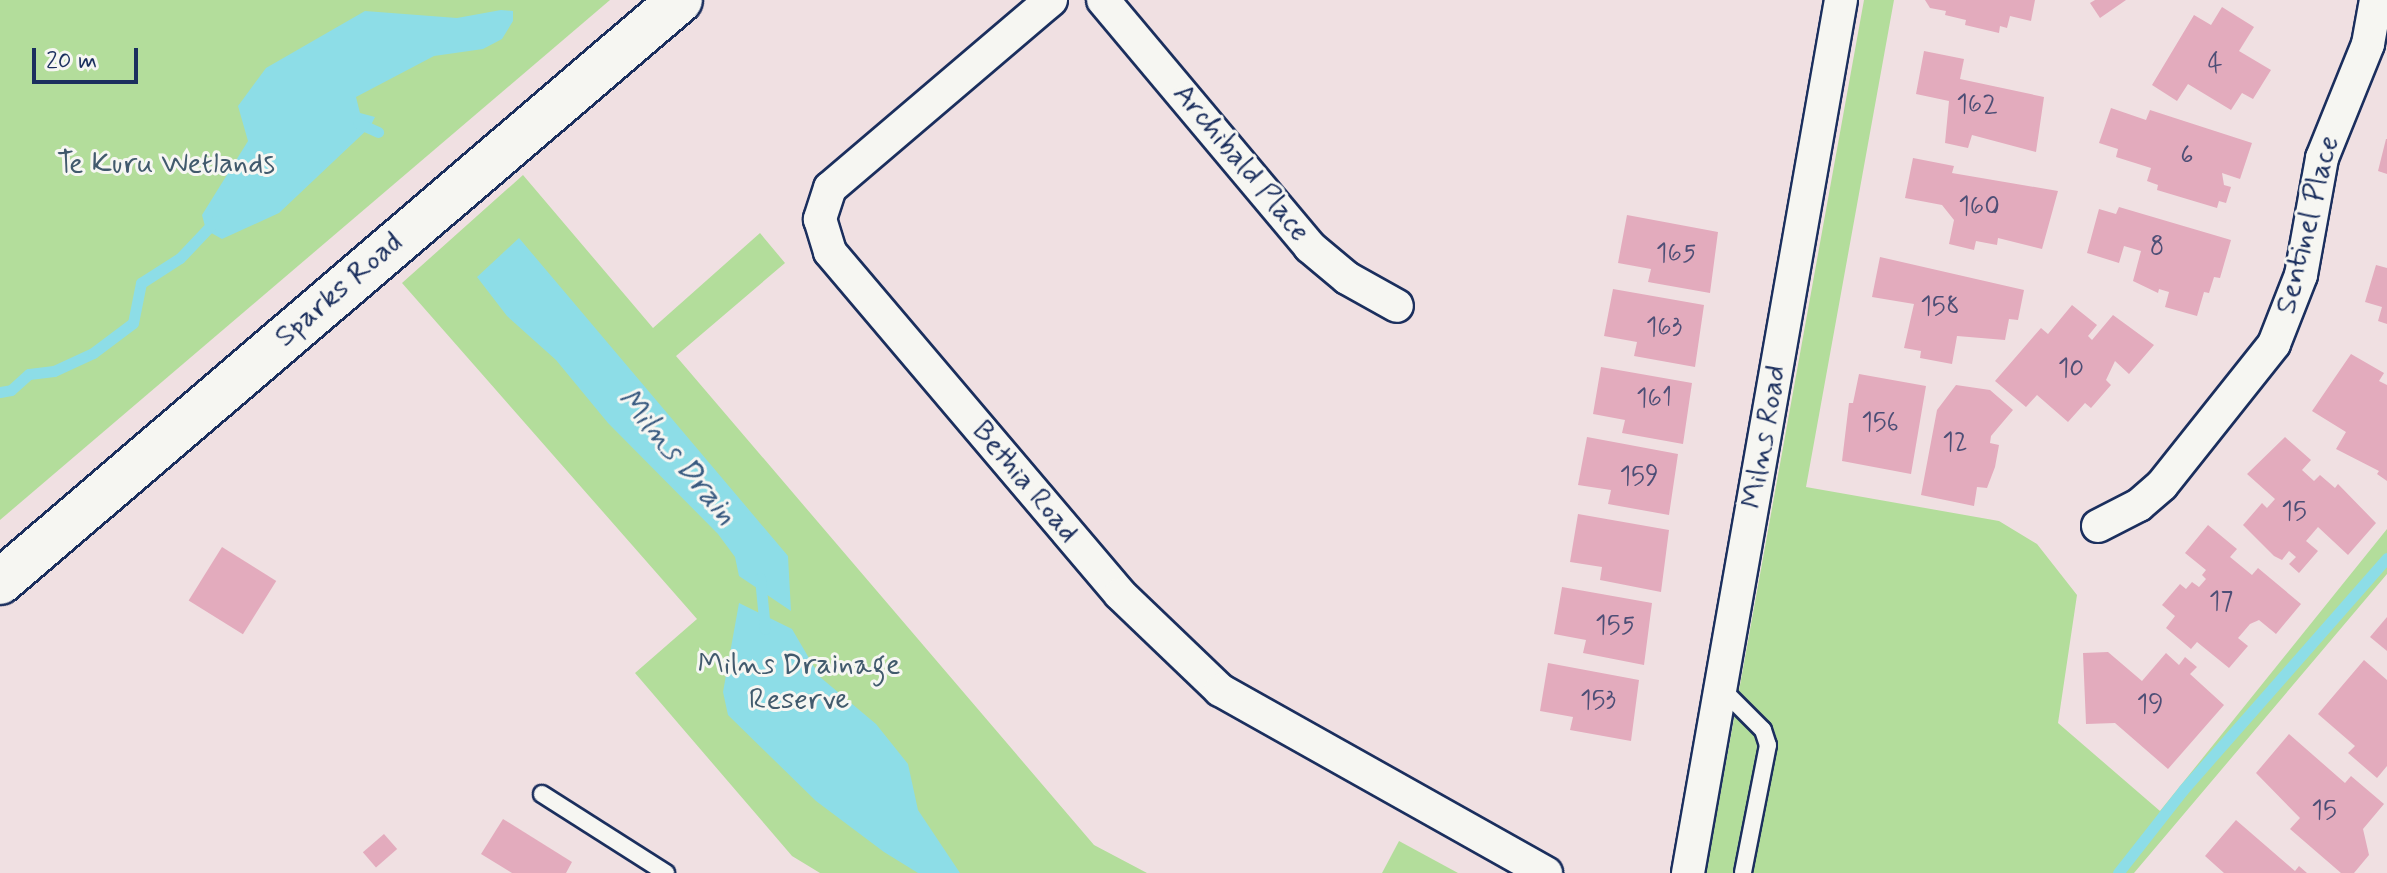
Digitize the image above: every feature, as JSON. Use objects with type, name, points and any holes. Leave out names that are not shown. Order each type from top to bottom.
[{"type":"main road","name":"Sparks Road","points":[[0,582],[680,0]]},
{"type":"street","name":"Bethia Road","points":[[1051,0],[830,188],[820,219],[830,252],[1120,594],[1220,690],[1546,873]]},
{"type":"street","name":"Archibald Place","points":[[1103,0],[1310,247],[1347,278],[1397,306]]},
{"type":"street","name":"Milns Road","points":[[1688,873],[1841,0]]},
{"type":"street","name":"Sentinel Place","points":[[2098,526],[2139,505],[2162,485],[2274,344],[2301,275],[2322,158],[2360,66],[2376,0]]},
{"type":"lane","points":[[1721,688],[1763,730],[1768,745],[1743,873]]},
{"type":"lane","points":[[542,794],[666,873]]},
{"type":"green space","name":"Te Kuru Wetlands","points":[[0,0],[610,0],[0,520]]},
{"type":"green space","points":[[1864,0],[1894,0],[1806,487],[1999,521],[2037,544],[2077,595],[2058,723],[2160,811],[2387,529],[2387,574],[2134,873],[1706,873]]},
{"type":"green space","name":"Milns Drainage Reserve","points":[[523,175],[653,328],[760,233],[785,263],[676,356],[1094,845],[1147,873],[820,873],[792,856],[635,673],[697,619],[402,283]]},
{"type":"green space","points":[[1399,841],[1458,873],[1382,873]]},
{"type":"water","points":[[501,10],[513,11],[513,21],[502,39],[483,49],[434,56],[356,97],[360,113],[375,117],[370,127],[279,213],[222,239],[206,230],[202,215],[248,141],[238,106],[266,68],[365,11],[457,18]]},
{"type":"water","points":[[519,238],[788,556],[791,611],[739,576],[735,557],[718,534],[608,423],[556,360],[507,316],[477,277]]},
{"type":"water","points":[[739,603],[792,629],[820,677],[876,724],[908,764],[918,810],[960,873],[918,873],[884,852],[816,801],[728,715],[723,692]]},
{"type":"building","points":[[1925,0],[2035,0],[2031,21],[2010,16],[2007,28],[2000,26],[1999,33],[1965,25],[1966,20],[1930,8]]},
{"type":"building","points":[[2095,0],[2126,0],[2100,18],[2090,3]]},
{"type":"building","points":[[2222,7],[2254,27],[2239,51],[2271,70],[2253,99],[2242,93],[2231,110],[2188,84],[2177,101],[2152,85],[2194,15],[2211,25]]},
{"type":"building","points":[[1924,51],[1964,59],[1960,79],[2044,97],[2036,152],[1972,135],[1968,148],[1945,143],[1949,101],[1916,94]]},
{"type":"building","points":[[2111,108],[2146,120],[2150,110],[2252,143],[2240,179],[2222,173],[2224,185],[2231,187],[2226,203],[2219,201],[2217,208],[2157,190],[2158,185],[2147,181],[2151,168],[2116,157],[2118,149],[2099,143]]},
{"type":"building","points":[[2387,139],[2387,174],[2378,171]]},
{"type":"building","points":[[1913,158],[1954,166],[1952,173],[2058,191],[2042,249],[1998,238],[1997,245],[1976,241],[1974,250],[1949,244],[1954,220],[1942,205],[1905,198]]},
{"type":"building","points":[[2119,207],[2231,240],[2220,278],[2214,277],[2209,293],[2204,292],[2197,316],[2165,307],[2169,292],[2159,289],[2158,293],[2133,281],[2141,251],[2124,246],[2119,263],[2087,253],[2099,209],[2116,214]]},
{"type":"building","points":[[1627,215],[1718,232],[1710,293],[1648,282],[1651,269],[1618,263]]},
{"type":"building","points":[[1880,257],[2024,290],[2018,320],[2009,319],[2005,340],[1957,336],[1952,364],[1920,358],[1921,351],[1904,348],[1914,304],[1872,297]]},
{"type":"building","points":[[2376,265],[2387,268],[2387,324],[2378,321],[2382,307],[2365,302]]},
{"type":"building","points":[[1613,289],[1704,305],[1695,367],[1634,356],[1637,342],[1604,336]]},
{"type":"building","points":[[2072,305],[2097,325],[2088,336],[2092,340],[2113,315],[2154,345],[2129,374],[2115,361],[2106,380],[2111,385],[2091,408],[2085,403],[2068,422],[2037,395],[2026,407],[1995,381],[2041,328],[2048,334]]},
{"type":"building","points":[[2351,354],[2384,373],[2379,381],[2387,385],[2387,481],[2377,474],[2379,471],[2336,449],[2346,432],[2312,411]]},
{"type":"building","points":[[1601,367],[1692,383],[1683,444],[1622,433],[1625,420],[1593,414]]},
{"type":"building","points":[[1859,374],[1926,386],[1911,474],[1842,461],[1849,403],[1853,403]]},
{"type":"building","points":[[1956,385],[1990,390],[2013,410],[1991,436],[1990,443],[1999,445],[1995,467],[1987,488],[1977,487],[1974,506],[1921,495],[1937,410]]},
{"type":"building","points":[[1587,437],[1678,454],[1669,515],[1608,504],[1611,490],[1578,485]]},
{"type":"building","points":[[2285,437],[2311,460],[2302,470],[2314,481],[2320,475],[2335,488],[2338,484],[2376,523],[2348,555],[2318,527],[2306,541],[2318,551],[2299,573],[2289,564],[2296,557],[2289,551],[2282,560],[2274,556],[2243,525],[2262,503],[2267,508],[2275,499],[2247,474]]},
{"type":"building","points":[[1578,514],[1669,530],[1661,592],[1600,580],[1602,567],[1570,562]]},
{"type":"building","points":[[2208,525],[2237,549],[2230,557],[2252,575],[2258,568],[2301,604],[2276,634],[2259,620],[2250,624],[2238,638],[2248,646],[2229,668],[2197,642],[2191,649],[2166,628],[2175,616],[2162,605],[2180,584],[2186,589],[2192,582],[2199,587],[2206,579],[2202,575],[2206,570],[2185,553]]},
{"type":"building","points":[[222,547],[276,581],[243,634],[189,600]]},
{"type":"building","points":[[1562,587],[1652,603],[1644,665],[1583,653],[1586,640],[1554,634]]},
{"type":"building","points":[[2387,617],[2387,651],[2370,637]]},
{"type":"building","points":[[2108,652],[2142,681],[2166,653],[2179,665],[2185,657],[2197,667],[2190,674],[2224,705],[2168,769],[2115,723],[2086,724],[2083,653]]},
{"type":"building","points":[[2364,660],[2387,680],[2387,766],[2377,778],[2348,753],[2355,746],[2318,714]]},
{"type":"building","points":[[1548,663],[1639,680],[1631,741],[1570,730],[1573,717],[1540,711]]},
{"type":"building","points":[[2289,734],[2345,783],[2351,776],[2384,804],[2363,829],[2369,855],[2354,873],[2341,873],[2290,829],[2300,818],[2256,773]]},
{"type":"building","points":[[503,819],[572,862],[566,873],[512,873],[481,854]]},
{"type":"building","points":[[2236,820],[2295,871],[2299,866],[2307,873],[2224,873],[2205,856]]},
{"type":"building","points":[[384,834],[397,849],[376,867],[363,852]]},
{"type":"waterway","name":"Milns Drain","points":[[358,123],[378,132]]},
{"type":"waterway","name":"Milns Drain","points":[[0,392],[11,390],[29,374],[54,371],[93,353],[133,323],[141,283],[180,258],[215,221]]},
{"type":"waterway","points":[[2118,873],[2183,790],[2387,558]]},
{"type":"waterway","name":"Milns Drain","points":[[760,578],[765,629]]}]
